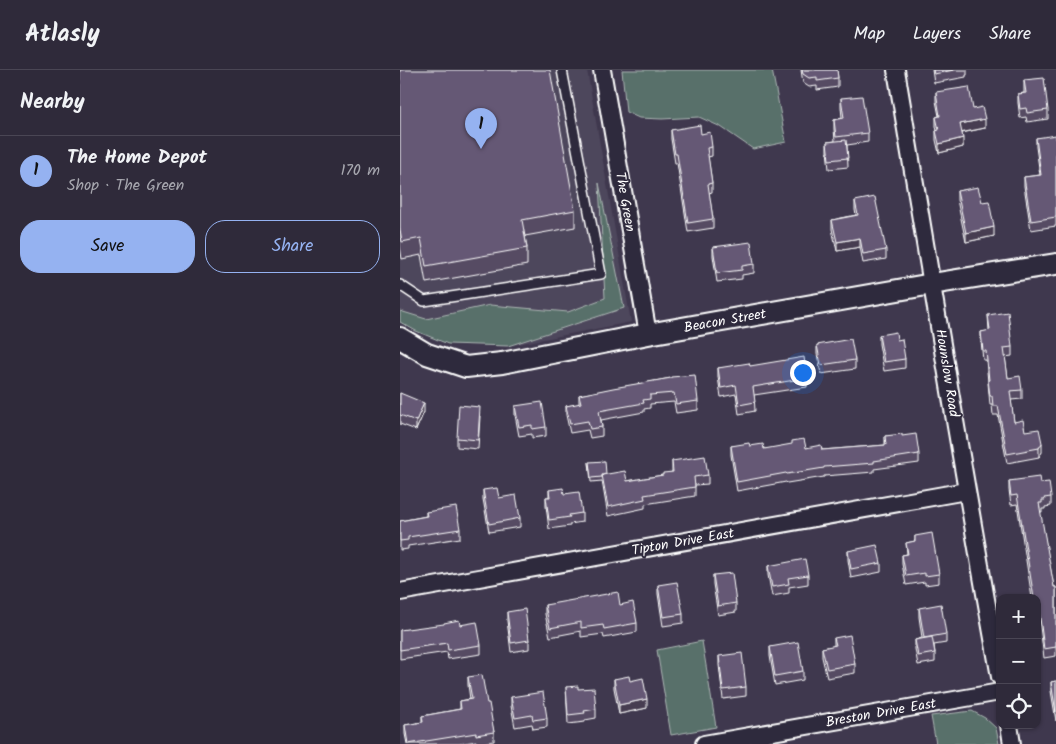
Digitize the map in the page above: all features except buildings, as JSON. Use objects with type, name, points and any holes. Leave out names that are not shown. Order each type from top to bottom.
[{"type":"street","name":"The Green","points":[[602,70],[648,334]]},
{"type":"street","name":"Hounslow Road","points":[[896,70],[966,491],[996,655]]},
{"type":"street","name":"Beacon Street","points":[[400,338],[426,354],[466,367],[502,363],[648,334],[1056,264]]},
{"type":"street","name":"Tipton Drive East","points":[[400,592],[966,491]]},
{"type":"street","name":"Breston Drive East","points":[[704,744],[996,693]]},
{"type":"street","points":[[1010,729],[1012,744]]},
{"type":"lane","points":[[400,285],[424,301],[601,274],[562,70]]},
{"type":"shaded area","points":[[400,70],[587,70],[631,322],[508,346],[429,334],[400,316]]},
{"type":"green space","points":[[622,70],[772,70],[786,142],[753,149],[721,127],[699,117],[639,118],[626,112]]},
{"type":"green space","points":[[599,183],[624,308],[508,346],[448,344],[416,331],[400,322],[400,311],[426,319],[490,305],[568,312],[605,298]]},
{"type":"green space","points":[[702,641],[716,727],[671,735],[657,650]]},
{"type":"green space","points":[[972,711],[985,718],[996,728],[999,744],[936,744],[931,716]]},
{"type":"place","name":"The Home Depot","points":[[481,149]]}]
